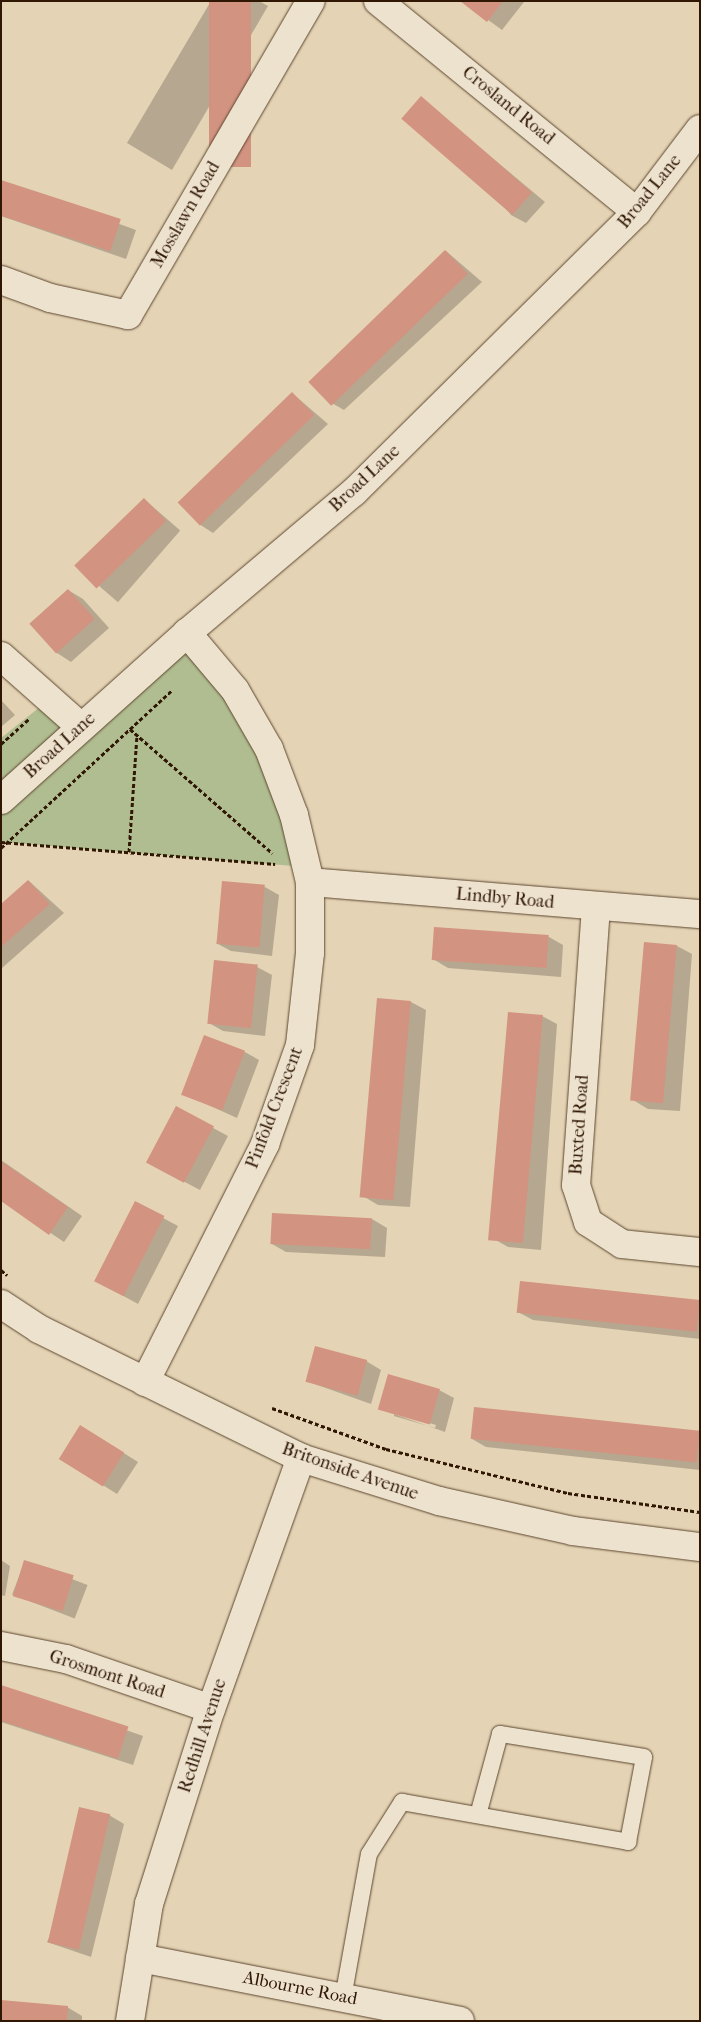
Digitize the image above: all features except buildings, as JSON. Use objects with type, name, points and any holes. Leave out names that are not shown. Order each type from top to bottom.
[{"type":"street","name":"Mosslawn Road","points":[[1,280],[50,298],[128,315],[311,1]]},
{"type":"street","name":"Crosland Road","points":[[389,4],[637,212]]},
{"type":"street","name":"Broad Lane","points":[[1,800],[104,706],[354,492],[637,212],[700,129]]},
{"type":"street","name":"Pinfold Crescent","points":[[145,1382],[265,1144],[300,1044],[310,953],[310,882],[294,815],[270,749],[235,690],[188,633]]},
{"type":"street","points":[[1,656],[81,727]]},
{"type":"street","name":"Lindby Road","points":[[310,882],[596,907],[700,914]]},
{"type":"street","name":"Buxted Road","points":[[596,907],[576,1185],[588,1222],[622,1244],[700,1252]]},
{"type":"street","name":"Britonside Avenue","points":[[1,1304],[39,1329],[301,1458],[448,1504],[573,1531],[700,1547]]},
{"type":"street","name":"Redhill Avenue","points":[[130,2021],[149,1904],[211,1709],[301,1458]]},
{"type":"street","name":"Grosmont Road","points":[[1,1646],[66,1659],[211,1709]]},
{"type":"street","name":"Albourne Road","points":[[140,1958],[460,2021]]},
{"type":"lane","points":[[343,1998],[369,1854],[402,1802],[628,1842],[644,1757],[500,1734],[478,1815]]},
{"type":"path","points":[[1,848],[208,657]]},
{"type":"path","points":[[1,744],[50,699]]},
{"type":"path","points":[[1,842],[286,865],[104,706]]},
{"type":"path","points":[[128,852],[137,735]]},
{"type":"path","points":[[265,1404],[386,1450],[568,1494],[700,1512]]},
{"type":"green space","points":[[187,633],[269,749],[306,867],[1,842],[1,738],[50,699],[81,727]]}]
